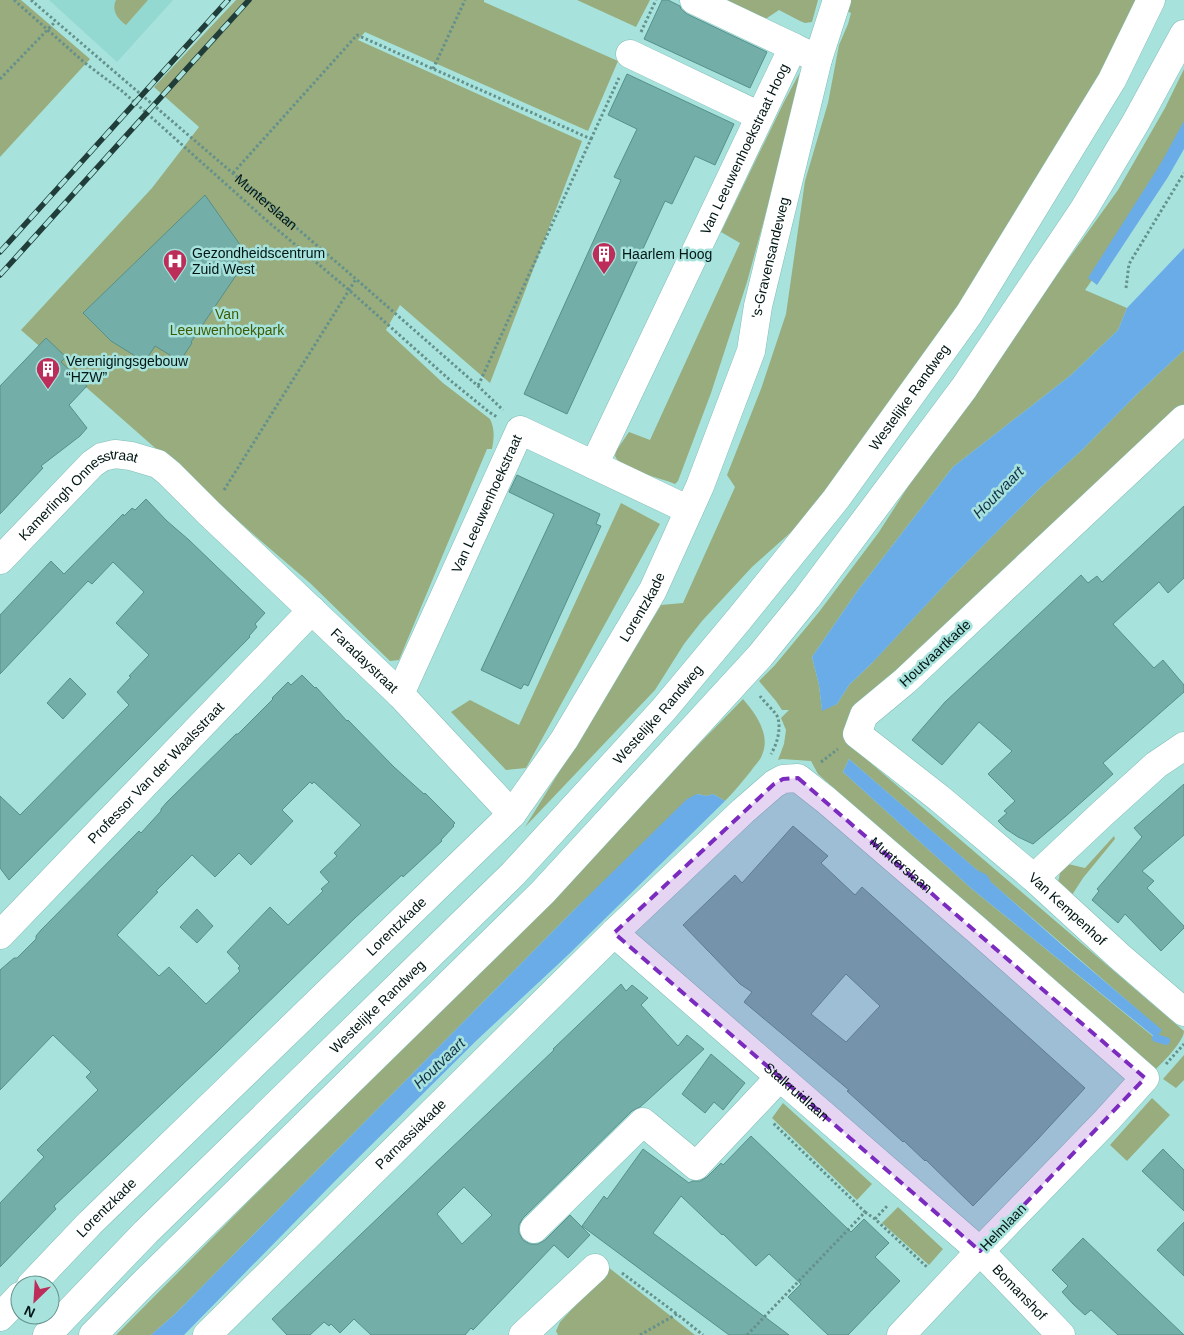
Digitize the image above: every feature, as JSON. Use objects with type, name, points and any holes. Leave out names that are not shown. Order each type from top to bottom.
[{"type":"street","points":[[694,0],[793,47]]},
{"type":"street","name":"'s-Gravensandeweg","points":[[689,510],[700,486],[751,350],[758,306],[818,59],[837,0]]},
{"type":"street","name":"Westelijke Randweg","points":[[47,1335],[146,1232],[513,874],[664,709],[733,626],[836,499],[968,314],[1112,80],[1151,0]]},
{"type":"street","points":[[93,1335],[543,892],[760,656],[807,598],[964,388],[1084,209],[1136,122],[1184,34]]},
{"type":"street","name":"Van Leeuwenhoekstraat Hoog","points":[[594,465],[793,47],[818,59]]},
{"type":"street","points":[[630,54],[760,116]]},
{"type":"street","name":"Houtvaartkade","points":[[858,734],[864,716],[905,681],[1184,419]]},
{"type":"street","name":"Van Leeuwenhoekstraat","points":[[400,694],[520,430],[689,510]]},
{"type":"street","name":"Kamerlingh Onnesstraat","points":[[0,560],[92,464],[102,457],[115,454],[131,456],[158,464],[209,513]]},
{"type":"street","name":"Lorentzkade","points":[[41,1275],[90,1223],[512,814],[564,740],[653,590],[689,510]]},
{"type":"street","name":"Faradaystraat","points":[[209,513],[400,694],[512,814]]},
{"type":"street","name":"Professor Van der Waalsstraat","points":[[0,935],[312,610]]},
{"type":"street","points":[[858,734],[939,798],[1034,878]]},
{"type":"street","name":"Van Kempenhof","points":[[1184,746],[1156,765],[1034,878],[1119,956],[1184,1012]]},
{"type":"street","points":[[614,933],[743,810],[783,778],[798,778]]},
{"type":"street","name":"Munterslaan","points":[[798,778],[977,930],[1145,1078],[1107,1120]]},
{"type":"street","name":"Stalkruidlaan","points":[[614,933],[980,1251]]},
{"type":"street","name":"Parnassiakade","points":[[211,1334],[614,933]]},
{"type":"street","points":[[534,1229],[643,1122],[696,1166],[780,1077]]},
{"type":"street","name":"Helmlaan","points":[[901,1335],[1107,1120]]},
{"type":"street","name":"Bomanshof","points":[[980,1251],[1061,1335]]},
{"type":"street","points":[[525,1335],[596,1268]]},
{"type":"street","points":[[0,1317],[10,1306]]},
{"type":"path","points":[[14,0],[85,63],[122,91],[266,220],[349,290],[451,381],[489,412],[520,430]]},
{"type":"path","name":"Munterslaan","points":[[31,0],[233,172],[478,386],[499,405],[520,430]]},
{"type":"path","points":[[433,69],[465,0]]},
{"type":"path","points":[[0,79],[55,22]]},
{"type":"path","points":[[233,172],[357,35],[591,138],[478,386]]},
{"type":"path","points":[[1126,288],[1129,264],[1184,173]]},
{"type":"path","points":[[209,513],[356,279]]},
{"type":"path","points":[[756,692],[778,717],[779,733],[776,746],[771,754]]},
{"type":"path","points":[[798,778],[858,734]]},
{"type":"path","points":[[754,1104],[865,1212],[875,1219],[947,1286]]},
{"type":"path","points":[[747,1335],[865,1212]]},
{"type":"path","points":[[596,1268],[607,1262],[703,1335]]},
{"type":"path","points":[[640,1335],[677,1314]]},
{"type":"highlighted area","points":[[798,778],[1145,1078],[980,1251],[614,933],[774,784],[783,779]]},
{"type":"shaded area","points":[[49,0],[173,0],[117,62]]},
{"type":"green space","points":[[0,0],[21,0],[90,59],[0,157]]},
{"type":"green space","points":[[116,0],[148,0],[126,25],[116,14],[114,8]]},
{"type":"green space","name":"Van Leeuwenhoekpark","points":[[236,0],[484,0],[484,2],[618,61],[588,131],[365,32],[358,40],[582,141],[490,383],[400,305],[386,330],[443,383],[490,419],[494,434],[492,449],[487,449],[399,660],[390,661],[310,583],[21,330],[152,188],[199,127],[154,87]]},
{"type":"green space","points":[[577,0],[650,0],[636,27]]},
{"type":"green space","points":[[722,0],[818,0],[812,22],[805,23],[779,10],[764,20]]},
{"type":"green space","points":[[823,0],[1140,0],[1131,23],[997,256],[807,518],[752,567],[702,621],[684,644],[655,690],[525,827],[661,605],[683,603],[735,487],[727,475],[761,389],[786,314],[805,181],[828,103],[839,45],[851,13]]},
{"type":"green space","points":[[1184,69],[1184,132],[1152,196],[1085,290],[1127,308],[1118,330],[1071,375],[953,467],[858,590],[812,657],[819,685],[822,710],[837,704],[849,685],[951,578],[1041,487],[1082,450],[1184,350],[1184,404],[917,650],[855,711],[856,746],[859,753],[1184,1031],[1176,1047],[1152,1073],[818,774],[811,761],[778,760],[784,744],[786,730],[781,718],[789,710],[782,710],[759,681],[775,665],[819,612],[879,532],[911,482],[992,365],[1118,190],[1165,108]],"holes":[[[849,759],[1161,1030],[1155,1038],[972,889],[843,772]]]},
{"type":"green space","points":[[799,74],[797,96],[747,282],[711,393],[678,481],[675,484],[632,469],[618,461],[615,456],[616,451],[629,432],[650,440],[740,243],[721,232]]},
{"type":"green space","points":[[621,503],[660,524],[526,768],[506,770],[451,712],[470,700],[519,725]]},
{"type":"green space","points":[[743,699],[761,725],[765,740],[764,747],[761,757],[725,801],[713,794],[707,796],[697,794],[574,910],[175,1314],[151,1335],[116,1335],[487,961]]},
{"type":"green space","points":[[1114,836],[1115,839],[1083,878],[1070,898],[1057,888],[1060,873],[1068,864],[1085,868]]},
{"type":"green space","points":[[1184,1055],[1184,1080],[1176,1088],[1163,1079]]},
{"type":"green space","points":[[1152,1098],[1170,1115],[1127,1161],[1110,1145]]},
{"type":"green space","points":[[783,1103],[872,1184],[857,1200],[772,1118]]},
{"type":"green space","points":[[898,1207],[943,1249],[929,1265],[882,1223]]},
{"type":"green space","points":[[608,1267],[695,1335],[558,1335],[556,1331],[560,1322]]},
{"type":"water","points":[[1184,121],[1184,149],[1168,177],[1097,285],[1088,278],[1161,163]]},
{"type":"water","name":"Houtvaart","points":[[1184,248],[1184,350],[1082,450],[1041,487],[951,578],[874,661],[849,685],[837,704],[822,711],[819,685],[812,657],[858,590],[953,467],[1071,375],[1118,330],[1127,308]]},
{"type":"water","points":[[849,759],[977,870],[987,875],[991,882],[1070,952],[1162,1030],[1156,1038],[972,889],[843,772]]},
{"type":"water","name":"Houtvaart","points":[[697,794],[707,796],[713,794],[725,801],[569,954],[477,1040],[184,1335],[151,1335],[175,1314],[574,910],[687,799]]},
{"type":"building","points":[[662,0],[668,0],[680,6],[687,14],[767,52],[750,88],[644,39]]},
{"type":"building","points":[[627,74],[734,124],[715,165],[695,156],[672,204],[665,201],[567,414],[524,394],[621,180],[614,177],[637,129],[608,115]]},
{"type":"building","points":[[205,195],[243,249],[236,259],[243,265],[180,361],[155,346],[145,362],[111,341],[83,313]]},
{"type":"building","points":[[46,338],[66,357],[61,362],[87,386],[69,405],[87,428],[80,436],[41,466],[43,468],[0,514],[0,386]]},
{"type":"building","points":[[517,475],[600,514],[596,524],[601,526],[528,686],[524,684],[521,689],[481,670],[554,514],[509,492]]},
{"type":"building","points":[[146,499],[265,613],[255,624],[257,627],[250,637],[9,880],[0,868],[0,796],[20,815],[129,705],[117,692],[149,655],[116,623],[144,592],[113,562],[92,584],[88,581],[0,674],[0,615],[51,561],[64,574],[123,514],[124,516],[132,508],[135,510]]},
{"type":"building","points":[[1184,506],[1184,578],[1168,593],[1159,582],[1113,624],[1154,668],[1163,660],[1184,685],[1184,692],[1103,763],[1113,774],[1066,816],[1033,844],[1018,837],[998,821],[1007,813],[1004,811],[1015,801],[988,774],[1012,751],[979,722],[942,765],[912,740],[945,702],[1081,575],[1088,583],[1097,576],[1102,582]]},
{"type":"building","points":[[302,675],[316,687],[347,721],[394,767],[425,793],[455,823],[454,826],[442,841],[355,918],[54,1206],[56,1209],[0,1267],[0,1203],[44,1157],[37,1150],[98,1090],[86,1077],[91,1072],[53,1035],[0,1090],[0,970],[14,958],[17,958],[36,939],[41,930],[139,831],[141,833],[167,802],[238,734],[288,682],[291,685]],"holes":[[[310,782],[312,784],[314,782],[361,825],[334,853],[337,856],[320,872],[329,882],[321,889],[323,891],[288,925],[270,907],[227,952],[240,966],[238,968],[240,971],[206,1004],[169,967],[159,976],[117,935],[158,892],[156,891],[192,855],[215,877],[239,853],[251,865],[293,821],[282,810]]]},
{"type":"building","points":[[70,678],[86,694],[63,719],[47,703]]},
{"type":"building","points":[[1184,784],[1184,835],[1142,871],[1154,881],[1147,888],[1184,926],[1161,951],[1125,914],[1118,923],[1092,900],[1099,891],[1097,889],[1142,837],[1134,828]]},
{"type":"building","points":[[793,826],[828,856],[821,863],[855,895],[862,887],[1085,1088],[973,1206],[926,1160],[903,1142],[847,1091],[849,1090],[744,1002],[752,992],[740,984],[683,925],[735,875],[742,883]],"holes":[[[846,974],[880,1006],[846,1042],[811,1014]]]},
{"type":"building","points":[[197,909],[213,926],[197,943],[180,927]]},
{"type":"building","points":[[621,984],[626,991],[632,985],[648,998],[641,1005],[678,1046],[687,1035],[704,1049],[640,1107],[632,1111],[523,1218],[519,1225],[519,1233],[523,1240],[530,1244],[538,1244],[545,1240],[570,1215],[590,1235],[568,1258],[554,1245],[473,1330],[471,1328],[465,1335],[371,1335],[354,1319],[340,1333],[331,1324],[329,1326],[324,1322],[310,1335],[287,1335],[272,1319]],"holes":[[[464,1187],[492,1215],[462,1244],[437,1214]]]},
{"type":"building","points":[[711,1054],[745,1083],[723,1110],[714,1102],[705,1113],[682,1094]]},
{"type":"building","points":[[751,1136],[851,1232],[864,1219],[889,1243],[875,1257],[900,1281],[848,1335],[828,1335],[788,1297],[801,1284],[769,1254],[756,1266],[681,1196],[653,1233],[789,1335],[729,1335],[582,1226],[604,1196],[607,1199],[643,1149],[689,1183],[700,1181],[707,1177],[721,1163],[723,1165]]},
{"type":"building","points":[[1163,1149],[1184,1170],[1184,1211],[1142,1171]]},
{"type":"building","points":[[1184,1222],[1184,1276],[1157,1250]]},
{"type":"building","points":[[1083,1238],[1184,1335],[1118,1335],[1091,1310],[1085,1315],[1073,1304],[1062,1292],[1068,1286],[1052,1270]]},
{"type":"waterway","points":[[1156,1038],[1166,1041]]},
{"type":"railway","points":[[0,252],[228,0]]},
{"type":"railway","points":[[0,275],[249,0]]},
{"type":"place","name":"Haarlem Hoog","points":[[604,275]]},
{"type":"place","name":"Gezondheidscentrum Zuid West","points":[[175,282]]},
{"type":"place","name":"Verenigingsgebouw “HZW”","points":[[48,390]]}]
